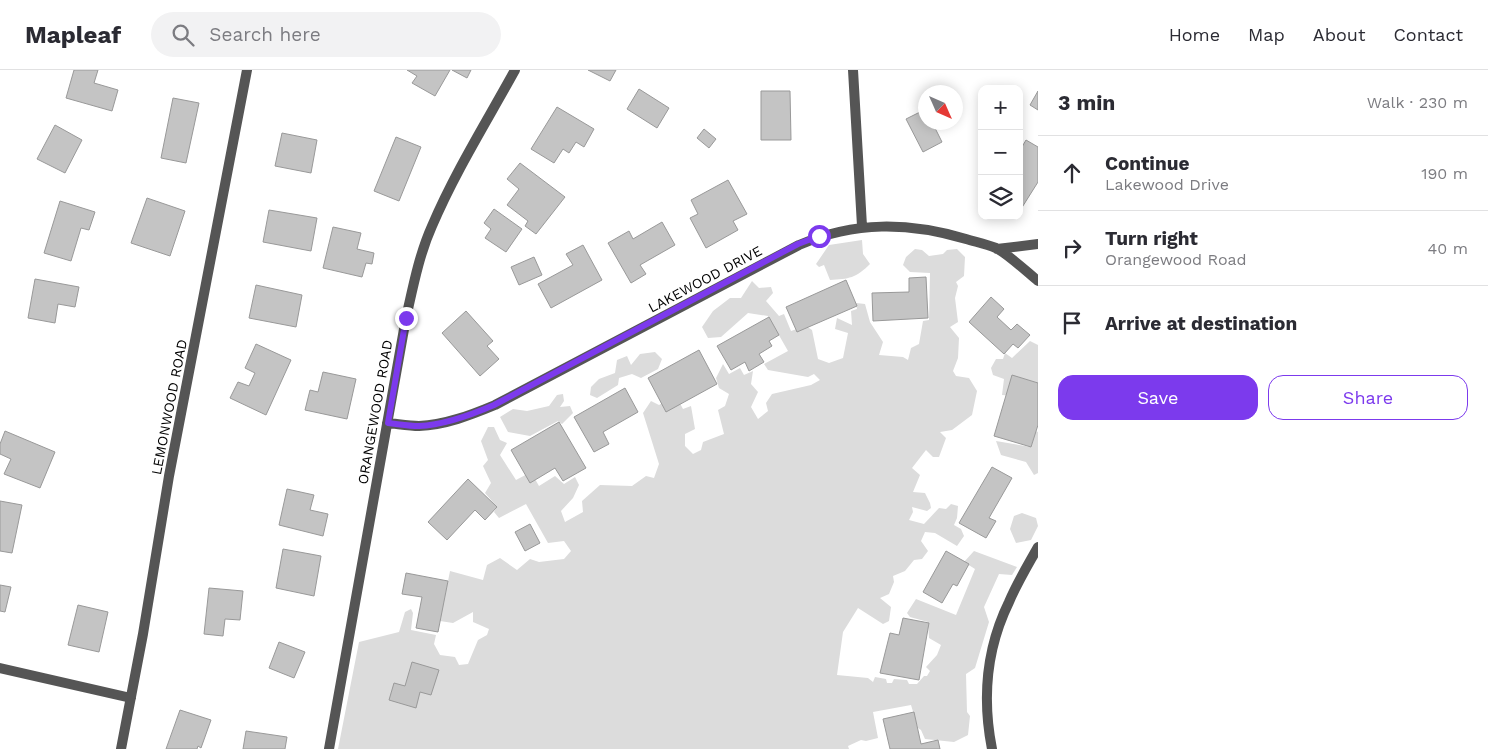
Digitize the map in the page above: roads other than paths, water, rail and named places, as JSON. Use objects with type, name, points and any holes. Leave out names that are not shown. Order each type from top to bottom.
[{"type":"street","name":"LEMONWOOD ROAD","points":[[122,749],[169,476],[247,70]]},
{"type":"street","name":"ORANGEWOOD ROAD","points":[[329,749],[406,318],[420,258],[431,226],[446,196],[515,70]]},
{"type":"street","points":[[853,70],[856,87],[862,226]]},
{"type":"street","name":"LAKEWOOD DRIVE","points":[[388,423],[420,426],[447,422],[468,416],[503,400],[798,244],[819,236],[862,226],[894,226],[921,229],[951,235],[997,249],[1038,281]]},
{"type":"street","points":[[997,249],[1038,244]]},
{"type":"street","points":[[992,749],[986,712],[988,663],[1008,603],[1038,547]]},
{"type":"street","points":[[0,668],[131,698]]}]
